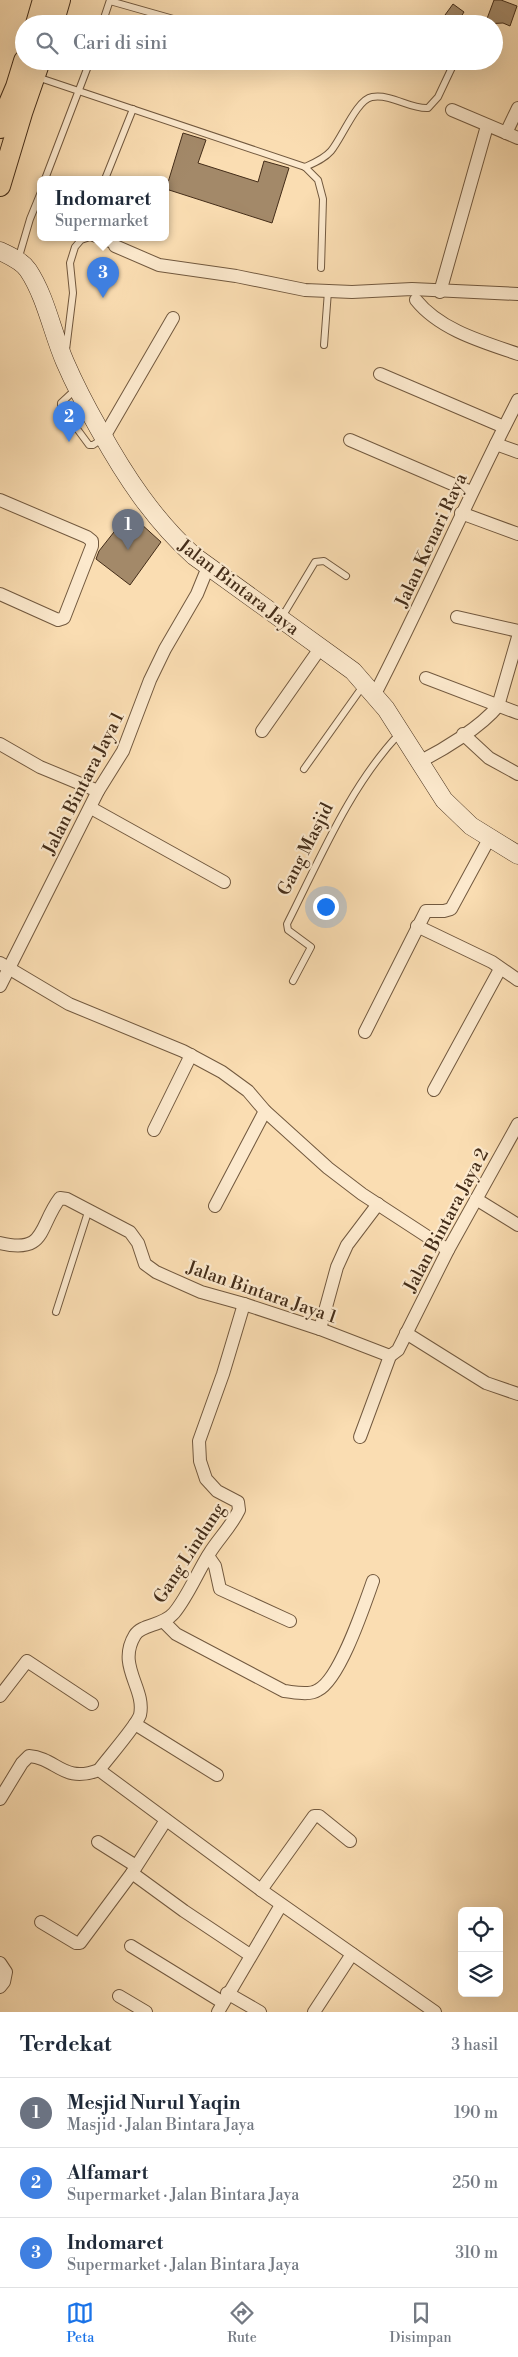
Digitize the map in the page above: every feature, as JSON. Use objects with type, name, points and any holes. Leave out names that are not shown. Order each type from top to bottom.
[{"type":"highway","points":[[40,15],[44,0]]},
{"type":"highway","points":[[0,127],[30,72]]},
{"type":"highway","points":[[0,144],[30,72]]},
{"type":"main road","points":[[56,15],[60,0]]},
{"type":"main road","points":[[0,186],[22,113],[30,72]]},
{"type":"street","points":[[452,110],[512,136],[518,108]]},
{"type":"street","points":[[440,292],[487,126]]},
{"type":"street","points":[[115,246],[159,265],[236,276],[305,290],[412,289],[440,292],[518,294]]},
{"type":"street","name":"Jalan Bintara Jaya","points":[[0,251],[18,260],[27,269],[43,302],[65,362],[77,388],[104,438],[149,510],[175,539],[208,567],[321,647],[371,689],[444,800],[471,826],[489,839],[518,855]]},
{"type":"street","points":[[416,300],[425,311],[439,321],[480,341],[518,354]]},
{"type":"street","points":[[104,438],[173,318]]},
{"type":"street","points":[[380,374],[504,427]]},
{"type":"street","name":"Jalan Kenari Raya","points":[[371,689],[417,612],[471,492],[518,400]]},
{"type":"street","points":[[350,440],[471,492]]},
{"type":"street","points":[[496,444],[518,452]]},
{"type":"street","points":[[0,500],[87,537],[92,541],[92,546],[64,618],[58,620],[0,594]]},
{"type":"street","points":[[461,513],[518,534]]},
{"type":"street","name":"Jalan Bintara Jaya 1","points":[[0,986],[5,966],[91,808],[98,791],[123,750],[150,680],[197,594],[208,567]]},
{"type":"street","points":[[457,616],[518,631]]},
{"type":"street","points":[[419,762],[489,716],[498,706],[518,637]]},
{"type":"street","points":[[262,731],[321,647]]},
{"type":"street","points":[[426,678],[518,713]]},
{"type":"street","points":[[463,734],[489,758],[518,774]]},
{"type":"street","points":[[0,744],[40,767],[98,791]]},
{"type":"street","points":[[91,808],[224,882]]},
{"type":"street","points":[[365,1032],[426,911],[451,909],[489,839]]},
{"type":"street","points":[[417,926],[492,962],[518,980]]},
{"type":"street","points":[[5,966],[69,1004],[191,1055],[222,1072],[248,1092],[265,1111],[328,1168],[378,1204],[448,1250]]},
{"type":"street","points":[[434,1090],[500,969]]},
{"type":"street","points":[[154,1130],[191,1055]]},
{"type":"street","points":[[215,1206],[265,1111]]},
{"type":"street","name":"Jalan Bintara Jaya 2","points":[[406,1333],[448,1250],[518,1124]]},
{"type":"street","name":"Jalan Bintara Jaya 1","points":[[0,1243],[26,1246],[36,1241],[60,1198],[76,1202],[130,1232],[138,1243],[145,1264],[156,1272],[201,1292],[320,1329],[390,1356]]},
{"type":"street","points":[[476,1199],[518,1225]]},
{"type":"street","points":[[320,1329],[337,1267],[347,1246],[378,1204]]},
{"type":"street","name":"Gang Lindung","points":[[135,1724],[140,1717],[140,1705],[128,1665],[130,1645],[138,1630],[164,1622],[177,1609],[208,1556],[235,1518],[239,1505],[235,1498],[217,1490],[206,1479],[200,1461],[199,1441],[223,1374],[244,1304]]},
{"type":"street","points":[[360,1437],[390,1356],[398,1350],[406,1333],[486,1383],[518,1394]]},
{"type":"street","points":[[208,1556],[215,1566],[220,1589],[290,1621]]},
{"type":"street","points":[[164,1622],[176,1634],[189,1642],[284,1691],[317,1692],[330,1681],[357,1624],[373,1581]]},
{"type":"street","points":[[0,1696],[27,1661],[92,1704]]},
{"type":"street","points":[[0,1800],[22,1763],[29,1756],[37,1756],[69,1774],[88,1774],[99,1770],[135,1724],[217,1775]]},
{"type":"street","points":[[99,1770],[281,1905],[435,2012]]},
{"type":"street","points":[[261,1890],[314,1816],[319,1816],[350,1841]]},
{"type":"street","points":[[41,1922],[76,1943],[80,1943],[134,1869],[166,1820]]},
{"type":"street","points":[[98,1842],[184,1911],[250,1955]]},
{"type":"street","points":[[222,2002],[281,1905]]},
{"type":"street","points":[[131,1946],[222,2002],[260,2012]]},
{"type":"street","points":[[314,2012],[352,1954]]},
{"type":"street","points":[[0,1963],[6,1972],[4,1982],[0,1987]]},
{"type":"street","points":[[119,1996],[146,2012]]},
{"type":"lane","points":[[105,15],[110,0],[161,15]]},
{"type":"lane","points":[[46,176],[87,70]]},
{"type":"lane","points":[[304,167],[317,162],[330,151],[361,102],[369,97],[384,96],[421,108],[428,108],[438,97],[451,70]]},
{"type":"lane","points":[[30,72],[304,167],[318,180],[323,198],[322,268]]},
{"type":"lane","points":[[106,176],[133,109]]},
{"type":"lane","points":[[18,260],[37,200]]},
{"type":"lane","points":[[65,362],[73,293],[70,263],[75,247],[79,241]]},
{"type":"lane","points":[[101,241],[115,246]]},
{"type":"lane","points":[[324,345],[328,291]]},
{"type":"lane","points":[[281,618],[314,562],[324,561],[346,576]]},
{"type":"lane","points":[[304,769],[371,689]]},
{"type":"lane","name":"Gang Masjid","points":[[293,981],[311,947],[288,930],[287,924],[348,803],[385,749],[401,733]]},
{"type":"lane","points":[[56,1312],[89,1209]]},
{"type":"building","points":[[494,0],[501,0],[517,6],[510,26],[503,23],[503,15],[488,15]]},
{"type":"building","points":[[453,4],[464,12],[462,15],[445,15]]},
{"type":"building","points":[[183,133],[206,140],[198,163],[258,182],[264,161],[289,168],[272,223],[169,190],[169,179]]},
{"type":"building","points":[[129,513],[161,542],[130,585],[96,559],[99,551]]},
{"type":"place","name":"Indomaret","points":[[103,298]]},
{"type":"place","name":"Alfamart","points":[[69,442]]},
{"type":"place","name":"Mesjid Nurul Yaqin","points":[[128,550]]}]
